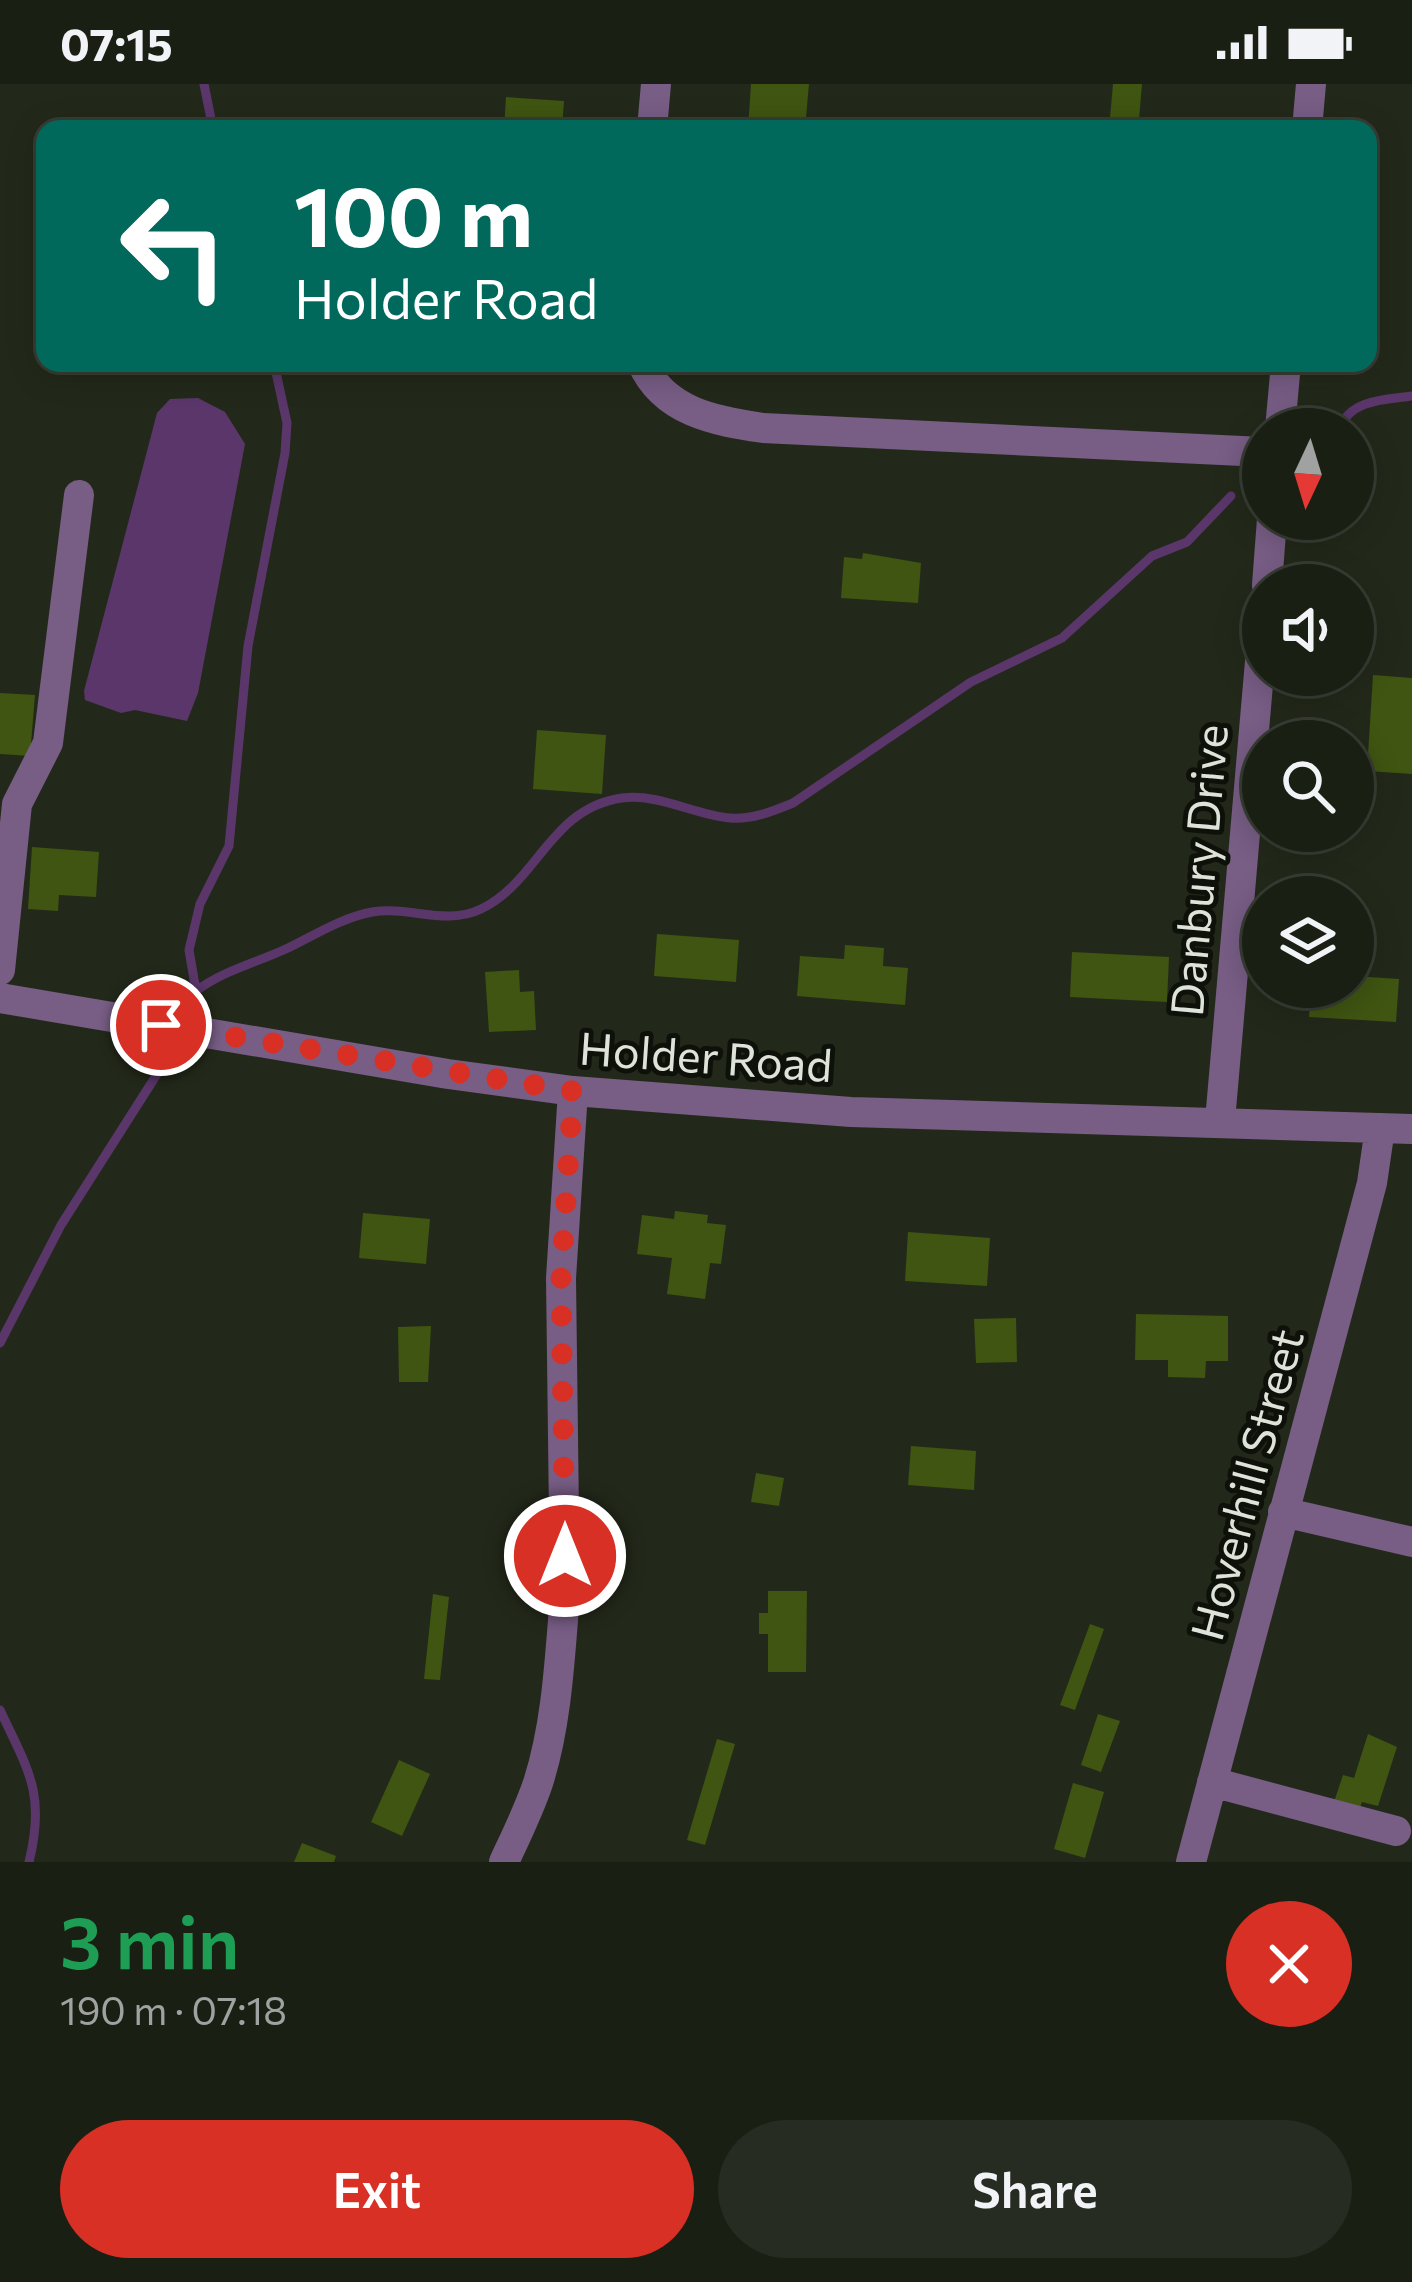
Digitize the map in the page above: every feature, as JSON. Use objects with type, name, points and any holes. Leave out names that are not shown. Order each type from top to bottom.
[{"type":"street","points":[[653,120],[656,84]]},
{"type":"street","points":[[1308,120],[1311,84]]},
{"type":"street","points":[[646,372],[668,399],[708,419],[763,428],[1242,451]]},
{"type":"street","points":[[1282,408],[1285,372]]},
{"type":"street","points":[[0,970],[17,804],[48,743],[79,495]]},
{"type":"street","name":"Danbury Drive","points":[[1220,1121],[1257,696]]},
{"type":"street","name":"Holder Road","points":[[0,998],[573,1091],[851,1112],[1412,1129]]},
{"type":"street","points":[[504,1862],[545,1757],[562,1637],[561,1278],[573,1091]]},
{"type":"street","name":"Hoverhill Street","points":[[1191,1862],[1372,1183],[1380,1128]]},
{"type":"street","points":[[1283,1512],[1412,1542]]},
{"type":"street","points":[[1212,1782],[1396,1831]]},
{"type":"shaded area","points":[[198,398],[225,412],[245,444],[198,693],[187,721],[135,710],[121,713],[85,700],[84,691],[157,413],[170,399]]},
{"type":"building","points":[[751,84],[809,84],[806,120],[749,120]]},
{"type":"building","points":[[1113,84],[1142,84],[1139,119],[1157,120],[1110,120]]},
{"type":"building","points":[[506,97],[564,101],[563,120],[505,120]]},
{"type":"building","points":[[863,553],[921,563],[918,603],[841,598],[844,557],[862,559]]},
{"type":"building","points":[[1374,675],[1412,678],[1412,774],[1374,771],[1374,720],[1370,720]]},
{"type":"building","points":[[0,693],[35,695],[30,756],[0,754]]},
{"type":"building","points":[[537,730],[606,735],[602,794],[533,789]]},
{"type":"building","points":[[32,847],[99,852],[96,897],[59,895],[58,911],[28,909]]},
{"type":"building","points":[[657,934],[739,940],[736,982],[654,976]]},
{"type":"building","points":[[845,945],[884,948],[883,966],[908,968],[905,1005],[797,996],[800,956],[844,959]]},
{"type":"building","points":[[1072,952],[1169,957],[1167,1002],[1070,997]]},
{"type":"building","points":[[519,970],[520,992],[534,991],[536,1030],[489,1032],[485,972]]},
{"type":"building","points":[[1374,977],[1399,979],[1396,1022],[1309,1017],[1310,1008],[1374,1008]]},
{"type":"building","points":[[675,1211],[708,1215],[707,1223],[726,1225],[721,1264],[710,1263],[705,1299],[667,1294],[672,1258],[637,1254],[642,1215],[674,1219]]},
{"type":"building","points":[[363,1213],[430,1219],[426,1264],[359,1258]]},
{"type":"building","points":[[908,1232],[990,1238],[987,1286],[905,1281]]},
{"type":"building","points":[[1136,1314],[1228,1316],[1228,1361],[1206,1361],[1205,1378],[1168,1377],[1168,1360],[1135,1360]]},
{"type":"building","points":[[1016,1318],[1017,1362],[976,1363],[974,1319]]},
{"type":"building","points":[[431,1326],[428,1382],[399,1382],[398,1327]]},
{"type":"building","points":[[911,1446],[976,1451],[974,1490],[908,1485]]},
{"type":"building","points":[[756,1473],[784,1478],[779,1506],[751,1502]]},
{"type":"building","points":[[768,1591],[807,1591],[806,1672],[768,1672],[768,1634],[759,1634],[759,1613],[768,1613]]},
{"type":"building","points":[[433,1594],[449,1597],[440,1680],[424,1679]]},
{"type":"building","points":[[1090,1624],[1104,1629],[1075,1710],[1060,1705]]},
{"type":"building","points":[[1098,1714],[1120,1721],[1101,1772],[1081,1765]]},
{"type":"building","points":[[1368,1734],[1397,1747],[1378,1806],[1362,1802],[1358,1813],[1333,1805],[1343,1775],[1354,1778]]},
{"type":"building","points":[[717,1739],[735,1744],[705,1845],[687,1840]]},
{"type":"building","points":[[399,1760],[430,1774],[402,1836],[371,1822]]},
{"type":"building","points":[[1073,1783],[1104,1792],[1085,1858],[1054,1849]]},
{"type":"building","points":[[302,1843],[336,1856],[334,1862],[294,1862]]},
{"type":"waterway","points":[[204,84],[211,120]]},
{"type":"waterway","points":[[276,372],[287,423],[285,453],[248,646],[229,846],[200,904],[189,950],[196,991],[361,915],[386,911],[455,916],[481,909],[517,882],[561,830],[598,805],[636,797],[738,818],[793,803],[971,682],[1062,638],[1152,556],[1187,542],[1231,496]]},
{"type":"waterway","points":[[1357,408],[1412,396]]},
{"type":"waterway","points":[[0,1343],[61,1225],[159,1071]]},
{"type":"waterway","points":[[0,1710],[26,1766],[35,1799],[29,1862]]},
{"type":"route","points":[[161,1025],[573,1091],[561,1278],[565,1556]]}]
